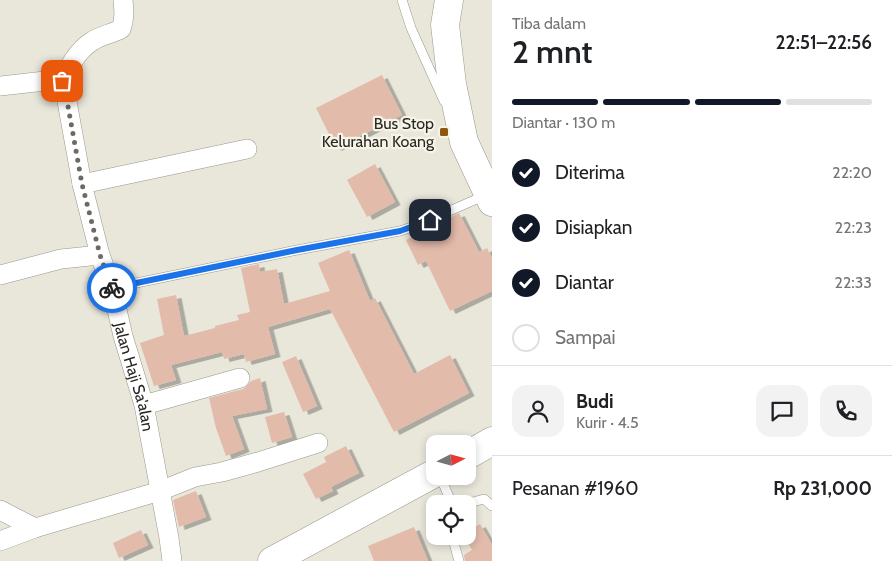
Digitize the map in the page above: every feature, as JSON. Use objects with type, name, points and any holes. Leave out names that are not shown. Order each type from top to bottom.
[{"type":"main road","points":[[450,0],[445,25],[452,84],[464,142],[490,198]]},
{"type":"main road","points":[[476,450],[492,441]]},
{"type":"main road","points":[[272,561],[426,478]]},
{"type":"street","points":[[0,86],[54,80],[62,81],[77,55],[91,41],[120,29],[124,14],[123,0]]},
{"type":"street","name":"Jalan Haji Sa'alan","points":[[62,81],[82,184],[100,255],[112,288],[123,336],[144,405],[172,561]]},
{"type":"street","points":[[82,184],[247,149]]},
{"type":"street","points":[[0,275],[61,259],[100,255]]},
{"type":"street","points":[[144,405],[240,378]]},
{"type":"street","points":[[0,541],[34,528],[160,490],[195,477],[222,472],[318,443]]},
{"type":"street","points":[[0,510],[34,528]]},
{"type":"lane","points":[[402,0],[415,36],[464,142]]},
{"type":"lane","points":[[112,288],[400,231],[490,198]]},
{"type":"lane","points":[[476,501],[484,498],[492,506]]},
{"type":"lane","points":[[455,545],[459,561]]},
{"type":"building","points":[[382,75],[402,115],[336,148],[316,108]]},
{"type":"building","points":[[375,164],[395,202],[367,217],[347,180]]},
{"type":"building","points":[[459,213],[479,252],[487,248],[492,258],[492,291],[450,311],[426,261],[418,265],[406,240]]},
{"type":"building","points":[[349,250],[370,301],[375,298],[414,374],[450,355],[469,393],[394,432],[330,309],[268,327],[275,354],[246,362],[244,354],[224,359],[222,352],[171,365],[176,380],[154,386],[140,343],[164,335],[157,299],[176,295],[184,336],[239,320],[237,315],[250,312],[241,268],[259,264],[260,272],[277,269],[284,304],[330,291],[318,263]]},
{"type":"building","points":[[296,356],[317,406],[303,412],[282,362]]},
{"type":"building","points":[[260,378],[267,409],[232,416],[244,449],[226,456],[216,428],[209,398],[243,389],[251,381]]},
{"type":"building","points":[[284,412],[292,437],[272,443],[265,417]]},
{"type":"building","points":[[346,446],[359,473],[331,487],[333,491],[316,499],[303,474],[326,462],[324,457]]},
{"type":"building","points":[[196,491],[206,517],[179,527],[173,500]]},
{"type":"building","points":[[480,524],[492,545],[492,561],[465,561],[464,555],[472,550],[469,545],[476,545],[476,526]]},
{"type":"building","points":[[414,527],[428,561],[374,561],[368,546]]},
{"type":"building","points":[[141,530],[148,545],[119,558],[113,543]]},
{"type":"way so far","points":[[62,81],[64,83],[82,184],[100,255],[112,288]]},
{"type":"place","name":"Bus Stop Kelurahan Koang","points":[[444,132]]},
{"type":"route","points":[[112,288],[400,231],[430,220]]}]
